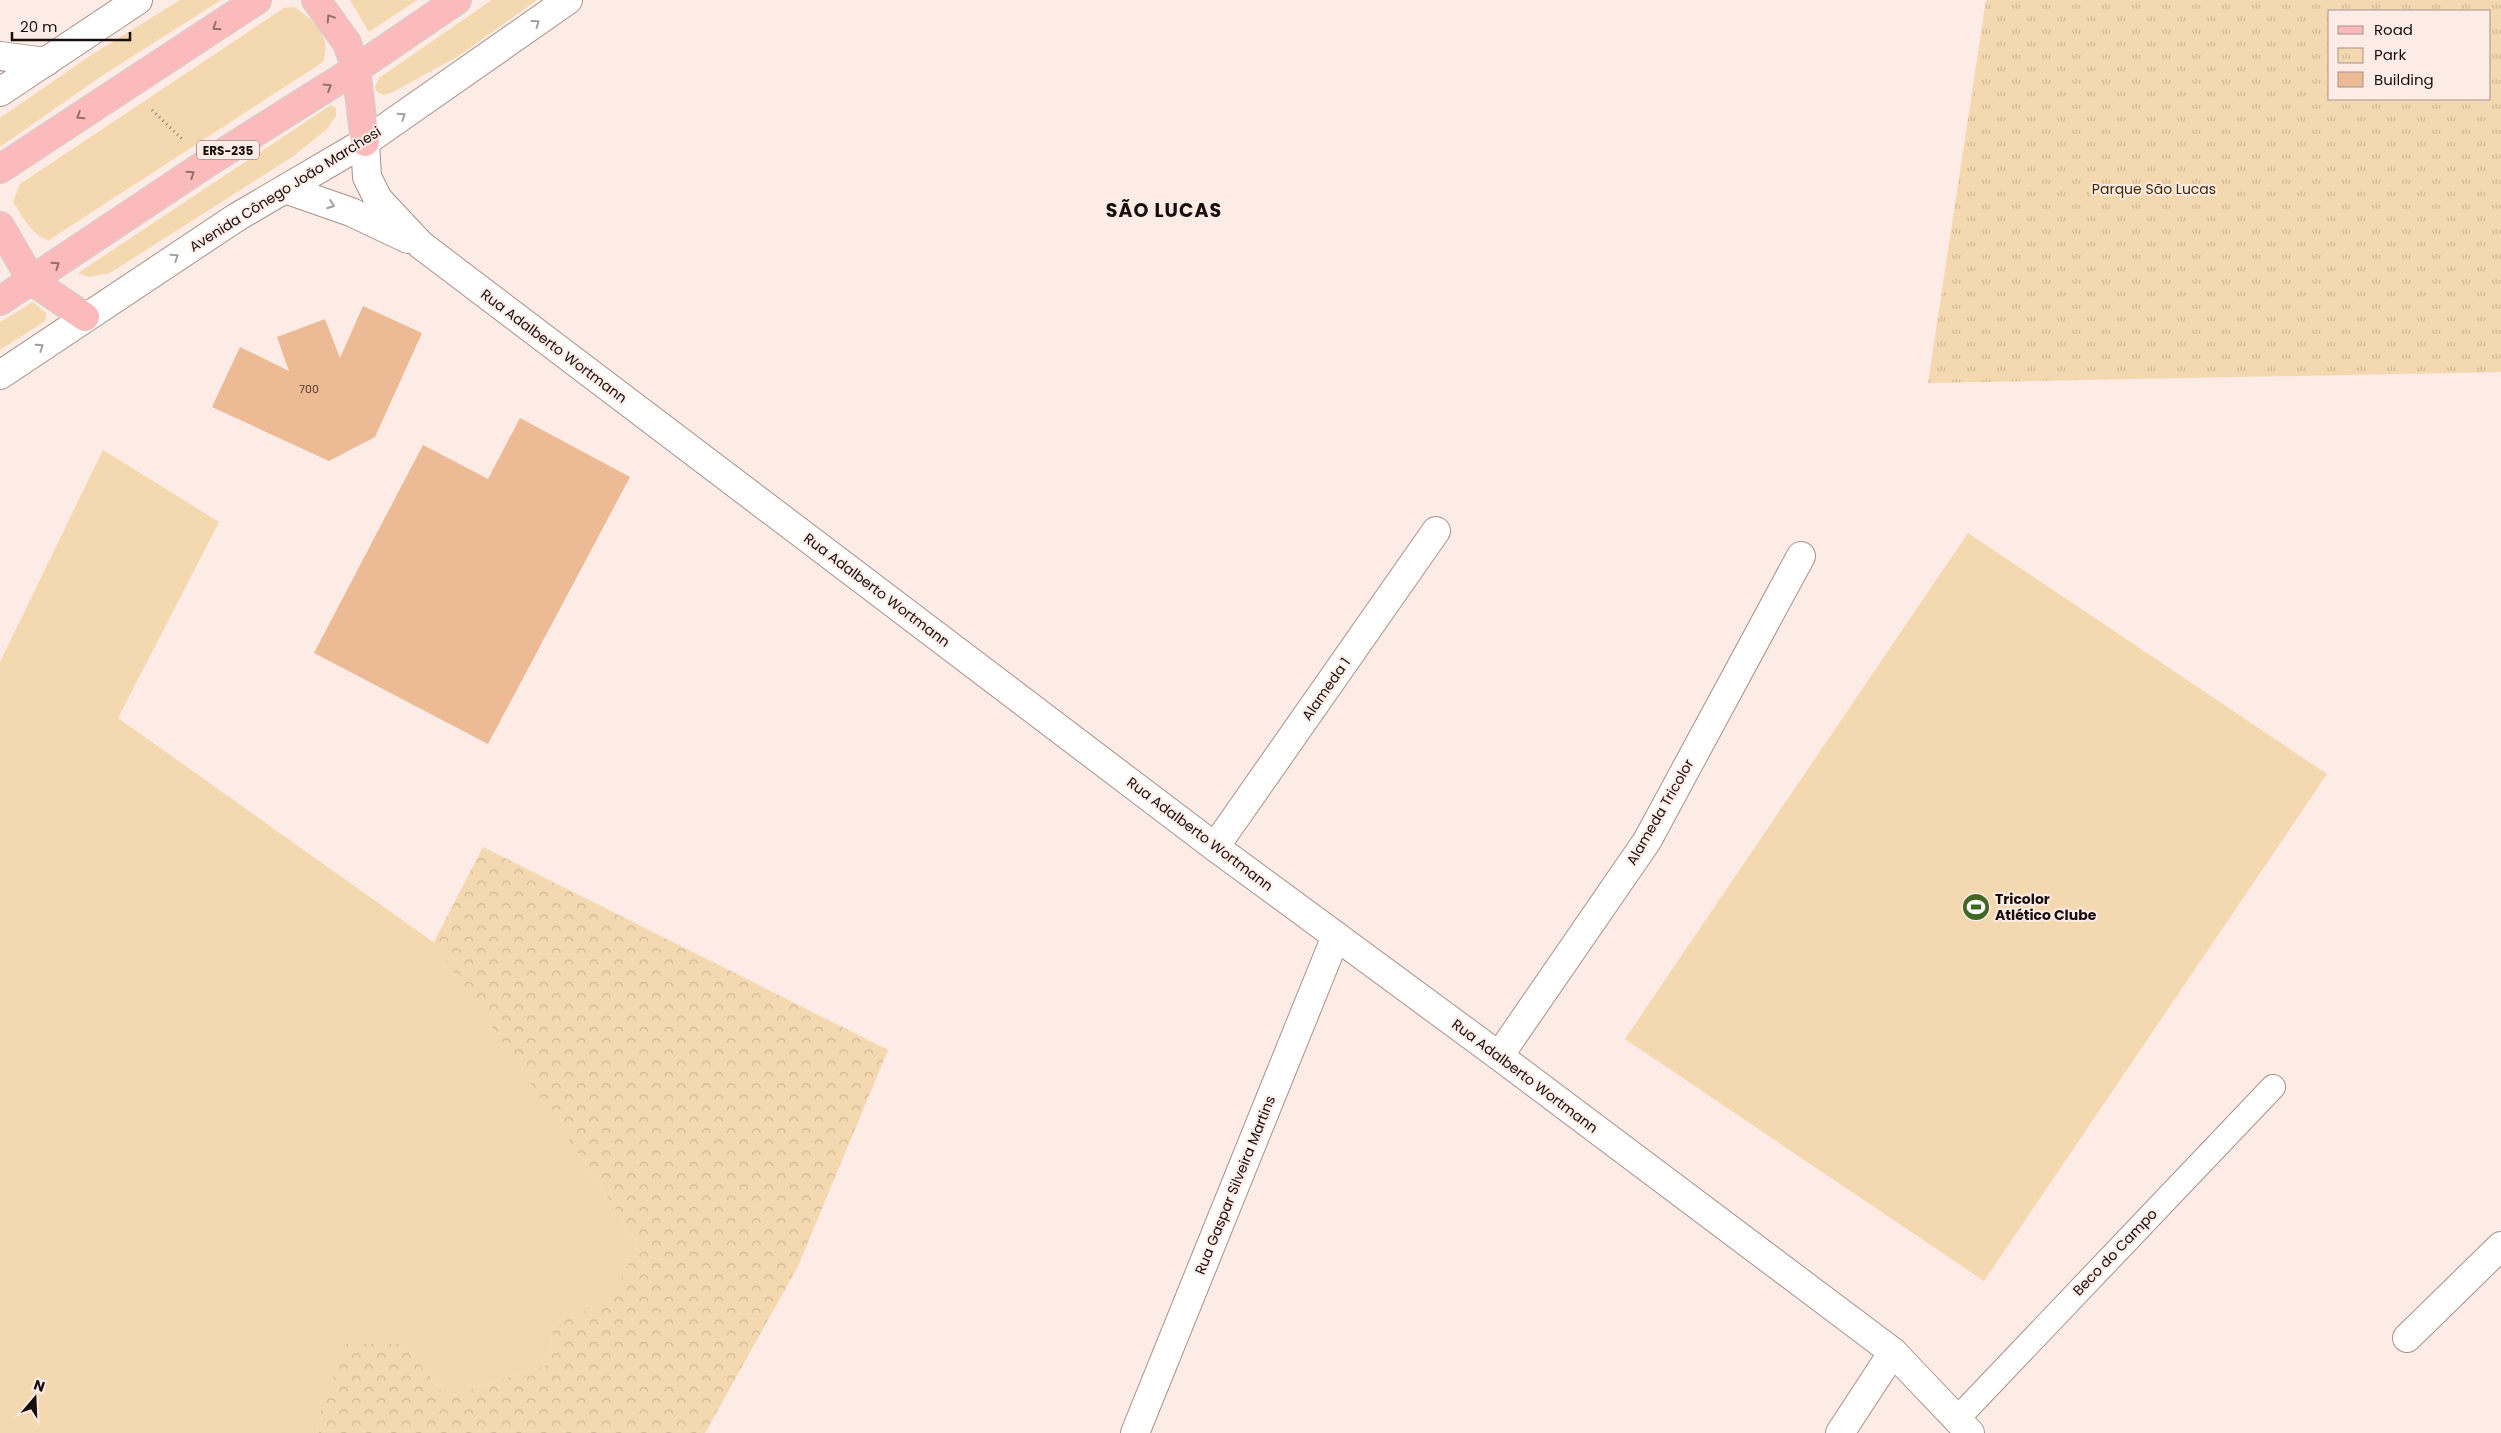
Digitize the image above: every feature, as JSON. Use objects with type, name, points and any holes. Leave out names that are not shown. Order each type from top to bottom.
[{"type":"main road","points":[[0,169],[256,0]]},
{"type":"main road","points":[[316,0],[347,44],[356,69],[364,142]]},
{"type":"main road","name":"ERS-235","points":[[0,301],[208,163],[356,69],[458,0]]},
{"type":"main road","points":[[0,226],[32,280],[85,317]]},
{"type":"street","points":[[0,92],[138,0]]},
{"type":"street","name":"Avenida Cônego João Marchesi","points":[[0,375],[237,216],[364,142],[568,0]]},
{"type":"street","points":[[0,56],[46,62]]},
{"type":"street","name":"Rua Adalberto Wortmann","points":[[364,142],[367,177],[378,199],[421,245],[1215,847],[1499,1056],[1893,1352],[1964,1426]]},
{"type":"street","name":"Rua Adalberto Wortmann","points":[[285,189],[351,212],[421,245]]},
{"type":"street","name":"Alameda 1","points":[[1215,847],[1436,531]]},
{"type":"street","name":"Alameda Tricolor","points":[[1499,1056],[1647,841],[1801,556]]},
{"type":"street","name":"Rua Gaspar Silveira Martins","points":[[1135,1433],[1336,936]]},
{"type":"street","points":[[2408,1338],[2501,1246]]},
{"type":"street","points":[[1840,1433],[1893,1352]]},
{"type":"lane","name":"Beco do Campo","points":[[1964,1426],[2273,1086]]},
{"type":"path","points":[[126,86],[208,163]]},
{"type":"green space","points":[[180,0],[221,0],[103,75],[0,147],[0,118],[93,54]]},
{"type":"green space","points":[[350,0],[417,0],[369,32]]},
{"type":"green space","points":[[492,0],[537,0],[457,57],[393,92],[383,95],[377,92],[375,87],[379,78]]},
{"type":"green space","name":"Parque São Lucas","points":[[1986,0],[2501,0],[2501,372],[1928,383]]},
{"type":"green space","points":[[294,7],[315,23],[320,30],[325,44],[323,62],[49,240],[38,235],[28,225],[13,202],[20,184],[284,8]]},
{"type":"green space","points":[[331,105],[336,108],[336,116],[326,130],[292,157],[110,273],[89,277],[78,273]]},
{"type":"green space","points":[[33,302],[46,313],[45,321],[0,350],[0,322]]},
{"type":"green space","points":[[103,450],[219,522],[118,718],[436,944],[602,1188],[638,1246],[612,1299],[554,1325],[547,1365],[446,1397],[404,1344],[316,1424],[319,1433],[0,1433],[0,662]]},
{"type":"green space","name":"Tricolor Atlético Clube","points":[[1968,533],[2327,774],[1984,1281],[1625,1039]]},
{"type":"green space","points":[[483,847],[888,1050],[798,1266],[705,1433],[319,1433],[316,1424],[346,1344],[404,1344],[446,1397],[547,1365],[554,1325],[611,1299],[638,1246],[602,1188],[434,942]]},
{"type":"building","points":[[363,306],[422,333],[375,437],[329,461],[212,407],[240,347],[289,371],[277,337],[325,319],[340,358]]},
{"type":"building","points":[[520,418],[630,477],[488,744],[314,653],[423,445],[488,479]]},
{"type":"place","name":"Tricolor Atlético Clube","points":[[1976,907]]},
{"type":"district","name":"SÃO LUCAS","points":[[1164,210]]}]
